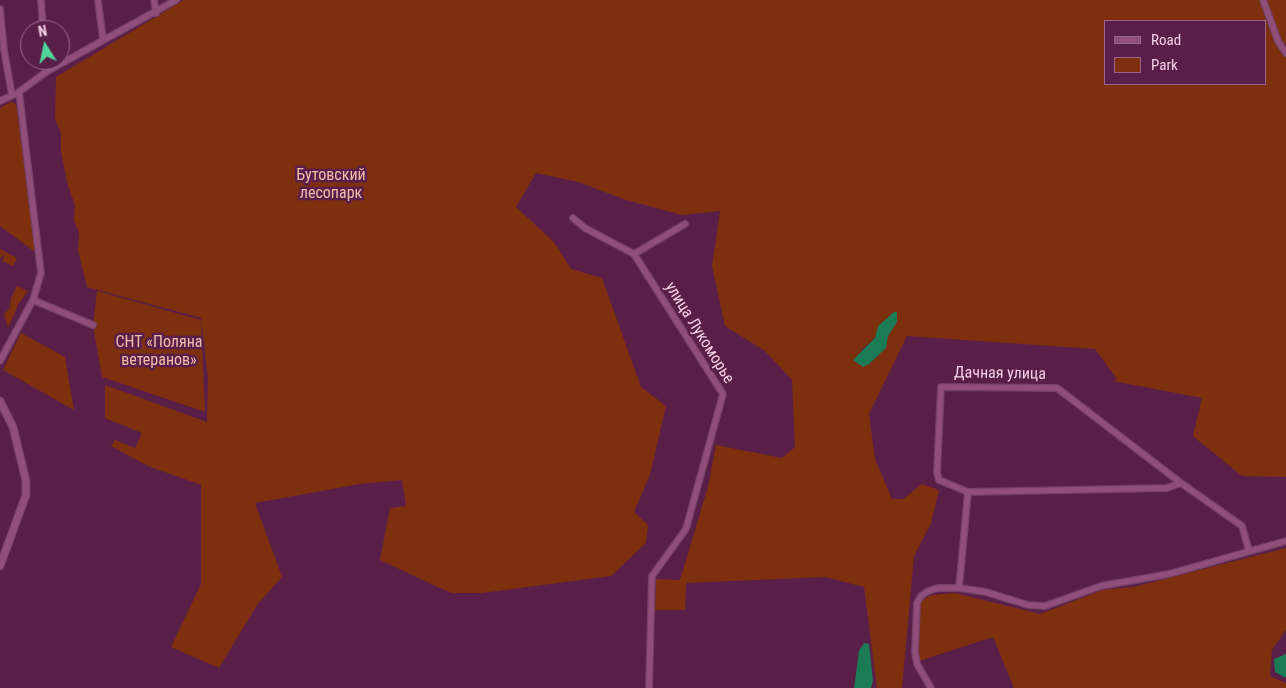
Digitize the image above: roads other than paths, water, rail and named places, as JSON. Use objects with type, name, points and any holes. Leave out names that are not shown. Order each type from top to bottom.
[{"type":"street","points":[[41,0],[42,20]]},
{"type":"street","points":[[98,0],[102,40]]},
{"type":"street","points":[[154,0],[156,12]]},
{"type":"street","points":[[0,101],[19,92],[46,72],[176,0]]},
{"type":"street","points":[[1263,0],[1278,41],[1286,53]]},
{"type":"street","points":[[0,9],[4,50],[12,95]]},
{"type":"street","points":[[0,361],[33,300],[41,273],[19,92]]},
{"type":"street","name":"улица Лукоморье","points":[[573,218],[585,228],[634,254],[723,394],[686,529],[652,576],[649,688]]},
{"type":"street","points":[[634,254],[685,224]]},
{"type":"street","points":[[33,300],[93,325]]},
{"type":"street","name":"Дачная улица","points":[[1181,483],[1167,488],[968,492],[939,480],[937,472],[941,387],[1057,388],[1181,483],[1242,526],[1249,551]]},
{"type":"street","points":[[0,401],[13,427],[26,481],[26,495],[0,566]]},
{"type":"street","points":[[959,588],[968,492]]},
{"type":"street","points":[[932,688],[916,659],[916,604],[921,596],[928,591],[959,588],[986,592],[1028,606],[1045,606],[1101,586],[1169,574],[1286,541]]},
{"type":"park label","name":"Бутовский лесопарк","points":[[331,185]]},
{"type":"park label","name":"СНТ «Поляна ветеранов»","points":[[159,352]]}]
